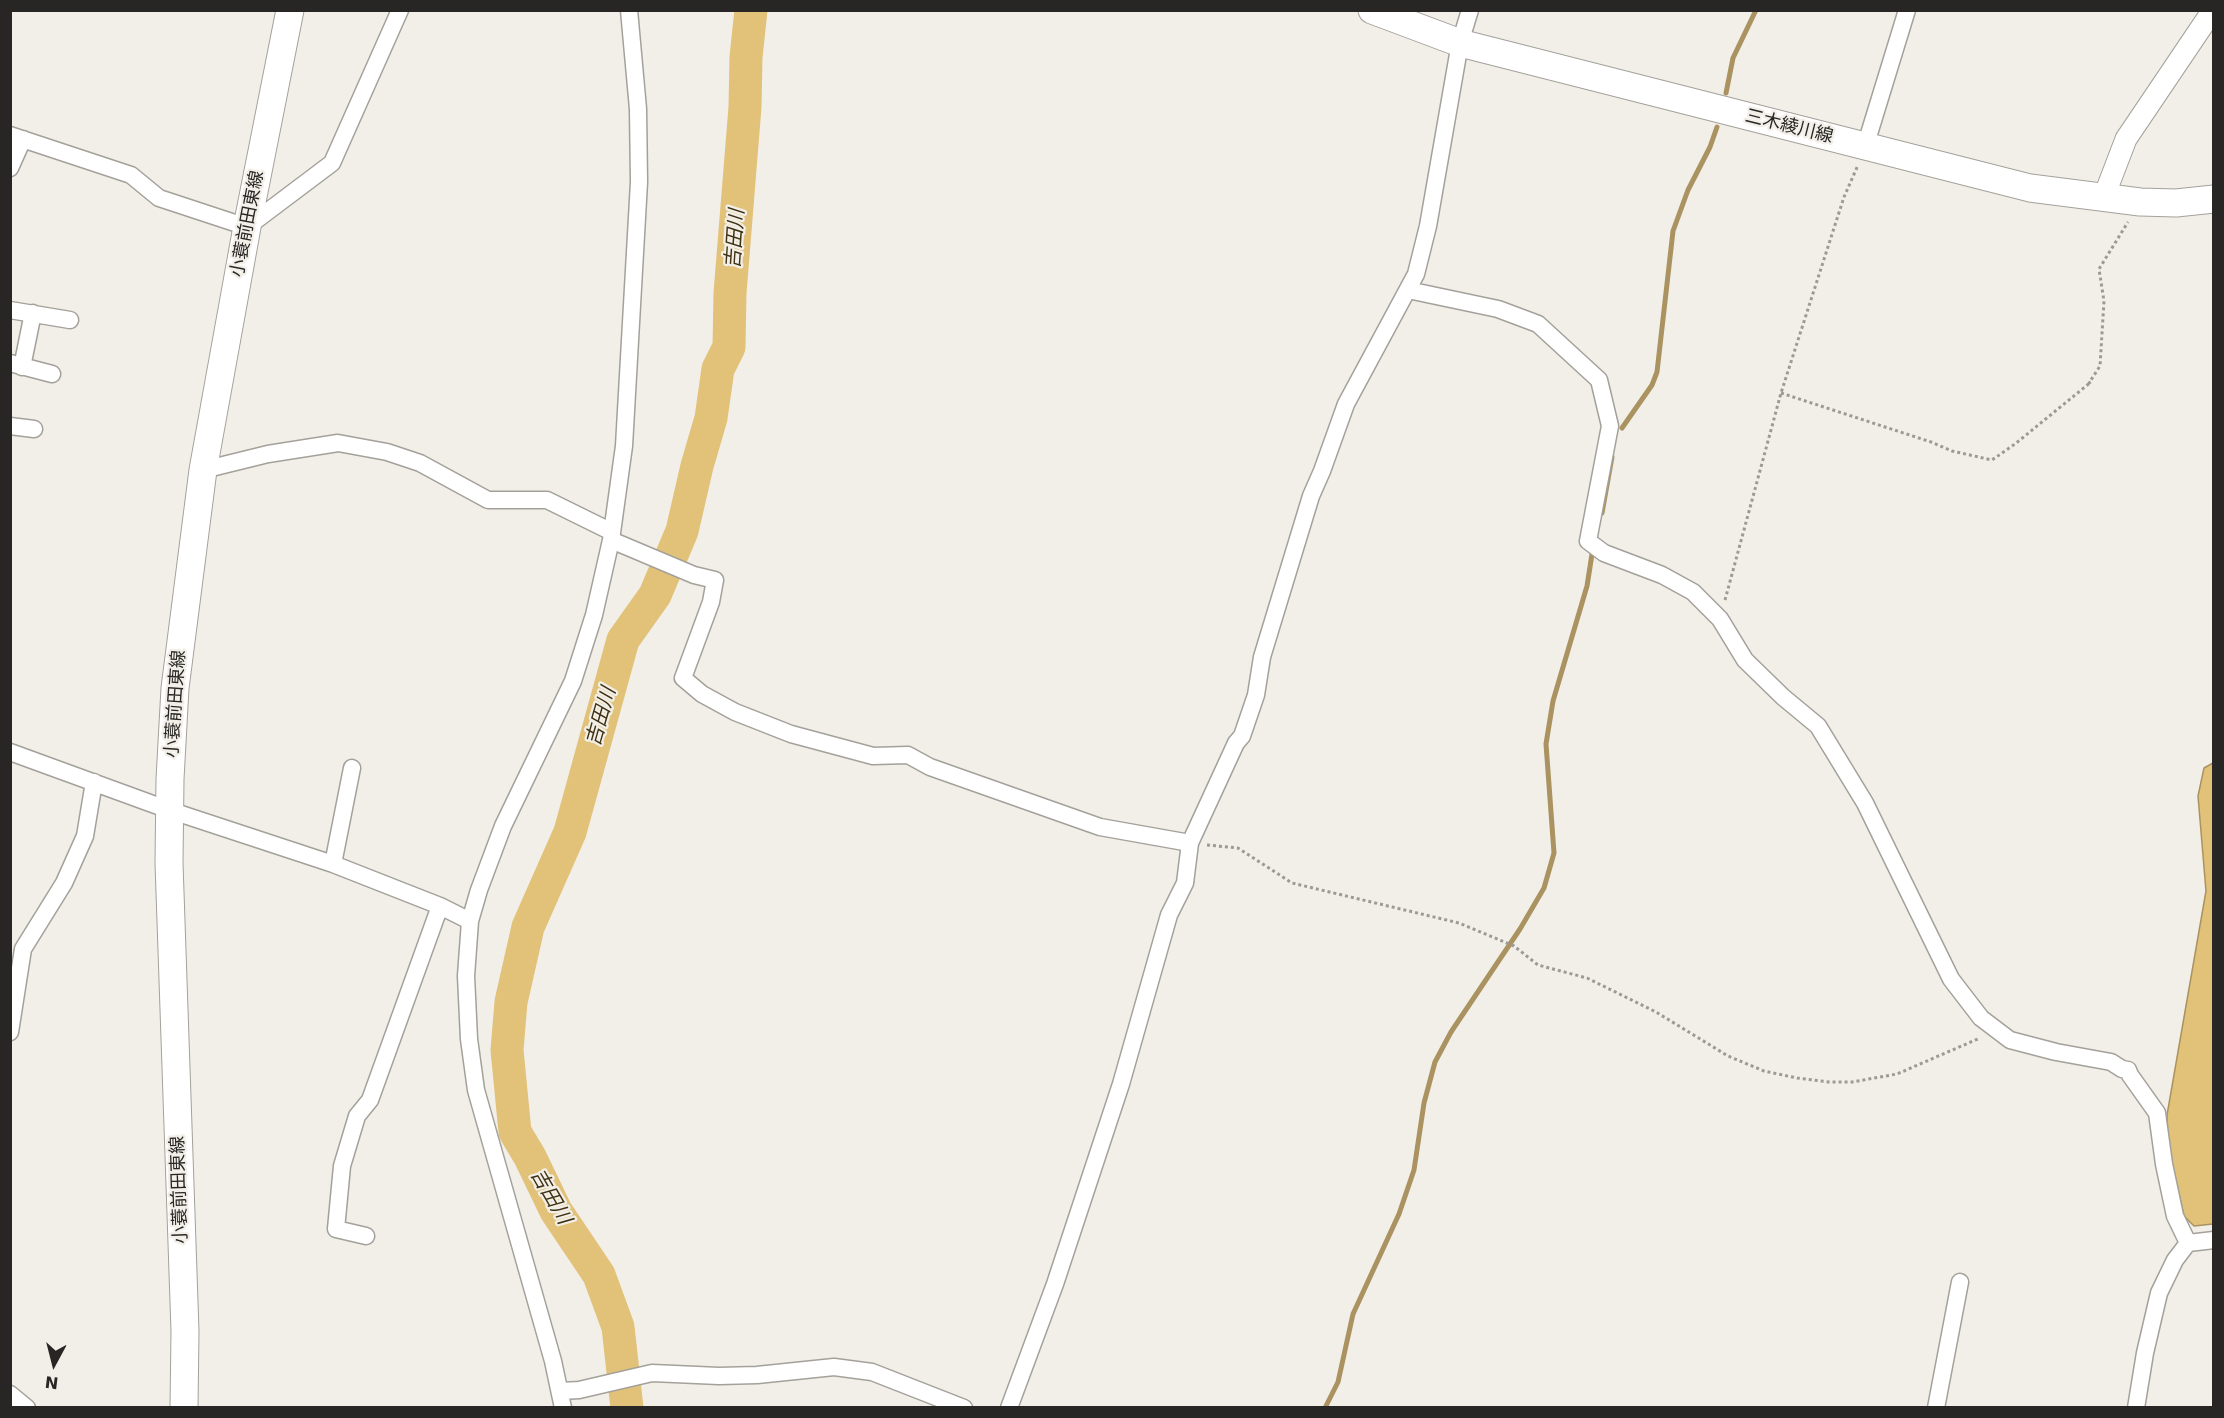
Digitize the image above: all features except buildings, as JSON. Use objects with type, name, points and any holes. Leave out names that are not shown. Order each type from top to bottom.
[{"type":"main road","name":"小蓑前田東線","points":[[184,1407],[185,1331],[171,955],[169,810],[175,688],[203,470],[247,227],[290,10]]},
{"type":"main road","name":"三木綾川線","points":[[1372,10],[1460,43],[2030,188],[2140,202],[2176,203],[2214,199]]},
{"type":"street","points":[[10,168],[17,137],[131,175],[159,198],[247,227],[332,163],[400,10]]},
{"type":"street","points":[[629,10],[638,109],[639,182],[624,446],[612,536],[594,615],[573,681],[503,826],[470,921],[466,976],[468,1029],[476,1090],[562,1399],[579,1390],[652,1373],[719,1376],[757,1375],[816,1368],[854,1368],[893,1379],[964,1407]]},
{"type":"street","points":[[1009,1407],[1055,1284],[1121,1084],[1169,915],[1185,884],[1190,843],[1236,743],[1242,736],[1256,695],[1262,657],[1311,496],[1346,404],[1416,274],[1428,226],[1460,43],[1470,10]]},
{"type":"street","points":[[1865,147],[1907,10]]},
{"type":"street","points":[[2103,199],[2126,138],[2213,10]]},
{"type":"street","points":[[1408,290],[1498,309],[1539,324],[1599,380],[1610,426],[1588,541],[1604,553],[1662,575],[1693,592],[1720,620],[1745,660],[1783,697],[1818,726],[1864,803],[1952,978],[1981,1018],[2010,1040],[2056,1052],[2111,1062],[2128,1070],[2157,1113],[2164,1164],[2175,1216],[2188,1243]]},
{"type":"street","points":[[10,310],[70,320]]},
{"type":"street","points":[[33,313],[16,365],[52,374]]},
{"type":"street","points":[[10,426],[34,429]]},
{"type":"street","points":[[203,470],[268,454],[338,443],[387,452],[420,463],[488,500],[547,500],[638,551],[694,575],[715,580],[711,602],[683,678],[702,694],[735,712],[791,734],[873,756],[908,755],[930,767],[1100,827],[1190,843]]},
{"type":"street","points":[[10,752],[169,810],[333,864],[440,906],[470,921]]},
{"type":"street","points":[[333,864],[352,768]]},
{"type":"street","points":[[10,1032],[23,949],[64,883],[84,836],[94,782]]},
{"type":"street","points":[[366,1236],[336,1229],[342,1166],[357,1116],[370,1100],[440,906]]},
{"type":"street","points":[[2136,1407],[2158,1293],[2175,1260],[2188,1243],[2214,1240]]},
{"type":"street","points":[[1936,1407],[1960,1282]]},
{"type":"street","points":[[10,1394],[27,1407]]},
{"type":"path","points":[[1720,620],[1781,393],[1844,197],[1865,147]]},
{"type":"path","points":[[1781,393],[1952,451],[1992,460],[2091,382],[2089,383],[2100,366],[2104,301],[2099,269],[2140,202]]},
{"type":"path","points":[[1190,843],[1238,848],[1292,883],[1459,923],[1514,946],[1538,965],[1587,978],[1656,1012],[1728,1056],[1764,1071],[1797,1078],[1852,1082],[1897,1074],[1998,1030]]},
{"type":"shaded area","points":[[2213,763],[2213,1224],[2194,1226],[2184,1216],[2168,1145],[2167,1115],[2206,891],[2198,796],[2204,768]]},
{"type":"waterway","name":"吉田川","points":[[627,1408],[618,1327],[599,1275],[556,1211],[515,1132],[507,1050],[511,1002],[528,927],[570,832],[623,640],[655,595],[682,531],[711,418],[718,369],[729,347],[730,293],[751,10]]},
{"type":"waterway","points":[[1726,93],[1733,58],[1756,10]]},
{"type":"waterway","points":[[1622,428],[1652,385],[1657,372],[1673,231],[1688,190],[1710,147],[1717,127]]},
{"type":"waterway","points":[[1602,513],[1612,457]]},
{"type":"waterway","points":[[1325,1408],[1338,1382],[1353,1314],[1399,1214],[1414,1170],[1424,1103],[1435,1062],[1451,1032],[1520,929],[1544,888],[1554,853],[1546,744],[1553,701],[1587,586],[1592,554]]}]
